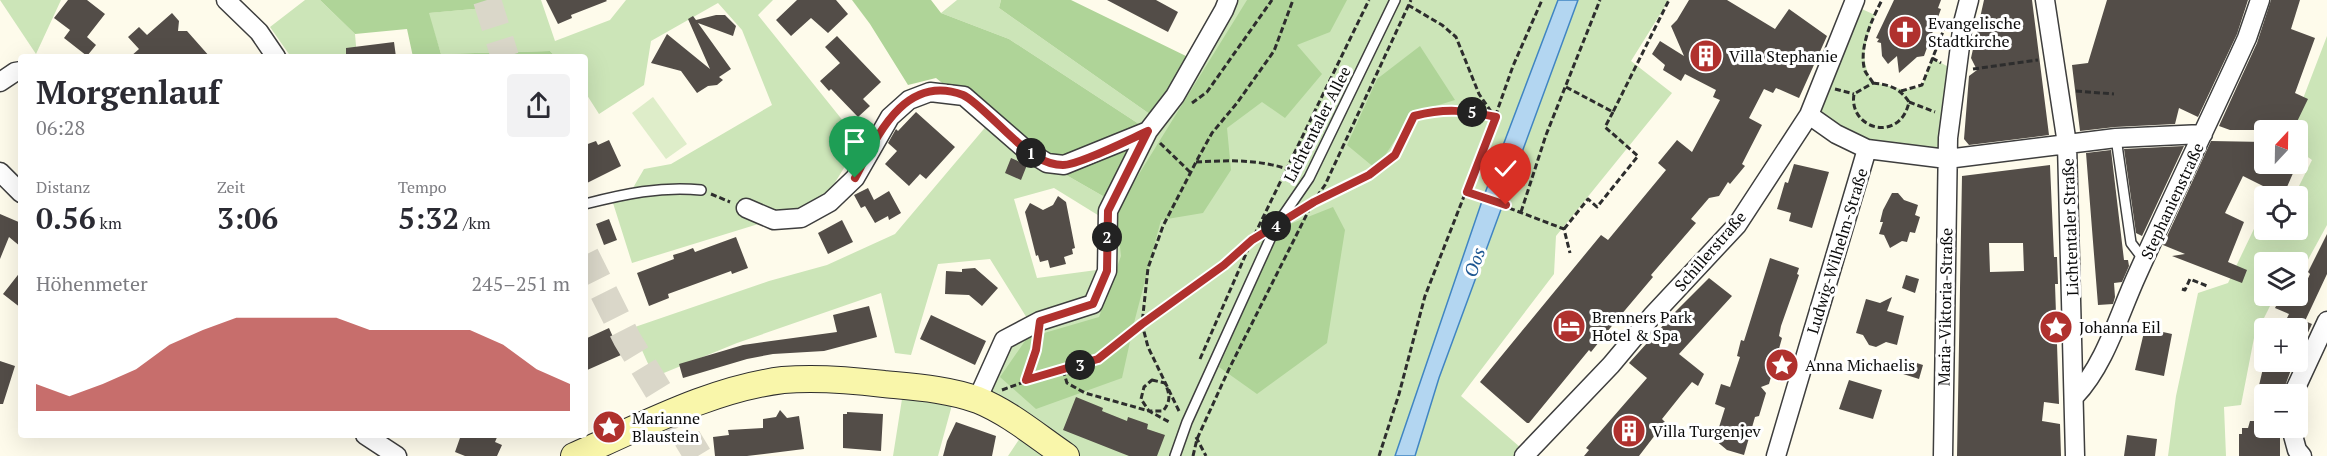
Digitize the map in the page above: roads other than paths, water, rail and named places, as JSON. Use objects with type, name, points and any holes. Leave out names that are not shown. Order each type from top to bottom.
[{"type":"main road","points":[[574,456],[699,402],[757,384],[785,380],[848,380],[913,386],[977,400],[1007,415],[1066,456]]},
{"type":"street","points":[[226,0],[259,32],[274,54]]},
{"type":"street","points":[[977,400],[1004,340],[1040,321],[1093,304],[1107,271],[1108,211],[1148,131],[1175,96],[1228,0]]},
{"type":"street","name":"Schillerstraße","points":[[1525,454],[1611,365],[1652,316],[1737,225],[1809,115],[1855,0]]},
{"type":"street","name":"Maria-Viktoria-Straße","points":[[1943,456],[1947,159],[1956,71],[1968,0]]},
{"type":"street","name":"Lichtentaler Straße","points":[[2045,0],[2067,144],[2075,456]]},
{"type":"street","name":"Stephanienstraße","points":[[2075,396],[2088,382],[2101,358],[2247,38],[2260,0]]},
{"type":"street","points":[[0,82],[18,72]]},
{"type":"street","points":[[746,208],[774,220],[801,218],[830,202],[855,178],[890,117],[909,100],[930,92],[964,96],[1026,150],[1047,163],[1064,165],[1148,131]]},
{"type":"street","points":[[1809,115],[1836,134],[1867,149],[1947,159],[2116,138],[2203,134]]},
{"type":"street","name":"Ludwig-Wilhelm-Straße","points":[[1776,456],[1867,149]]},
{"type":"street","points":[[0,172],[18,190]]},
{"type":"street","points":[[2298,384],[2327,321]]},
{"type":"street","points":[[370,438],[397,456]]},
{"type":"street","points":[[2294,438],[2297,450],[2302,456]]},
{"type":"lane","name":"Lichtentaler Allee","points":[[1174,456],[1187,422],[1276,226],[1309,178],[1395,0]]},
{"type":"lane","points":[[2116,138],[2131,243],[2144,260]]},
{"type":"lane","points":[[588,203],[630,193],[678,188],[701,190]]},
{"type":"water","name":"Oos","points":[[1558,0],[1578,0],[1439,378],[1415,456],[1395,456],[1482,201]]},
{"type":"tunnel","points":[[487,0],[504,54]]},
{"type":"tunnel","points":[[588,261],[627,339],[698,456]]},
{"type":"place","name":"Evangelische Stadtkirche","points":[[1905,32]]},
{"type":"place","name":"Villa Stephanie","points":[[1706,56]]},
{"type":"place","name":"Brenners Park Hotel & Spa","points":[[1569,326]]},
{"type":"place","name":"Johanna Eil","points":[[2056,327]]},
{"type":"place","name":"Anna Michaelis","points":[[1782,365]]},
{"type":"place","name":"Marianne Blaustein","points":[[609,427]]},
{"type":"place","name":"Villa Turgenjev","points":[[1629,431]]}]
